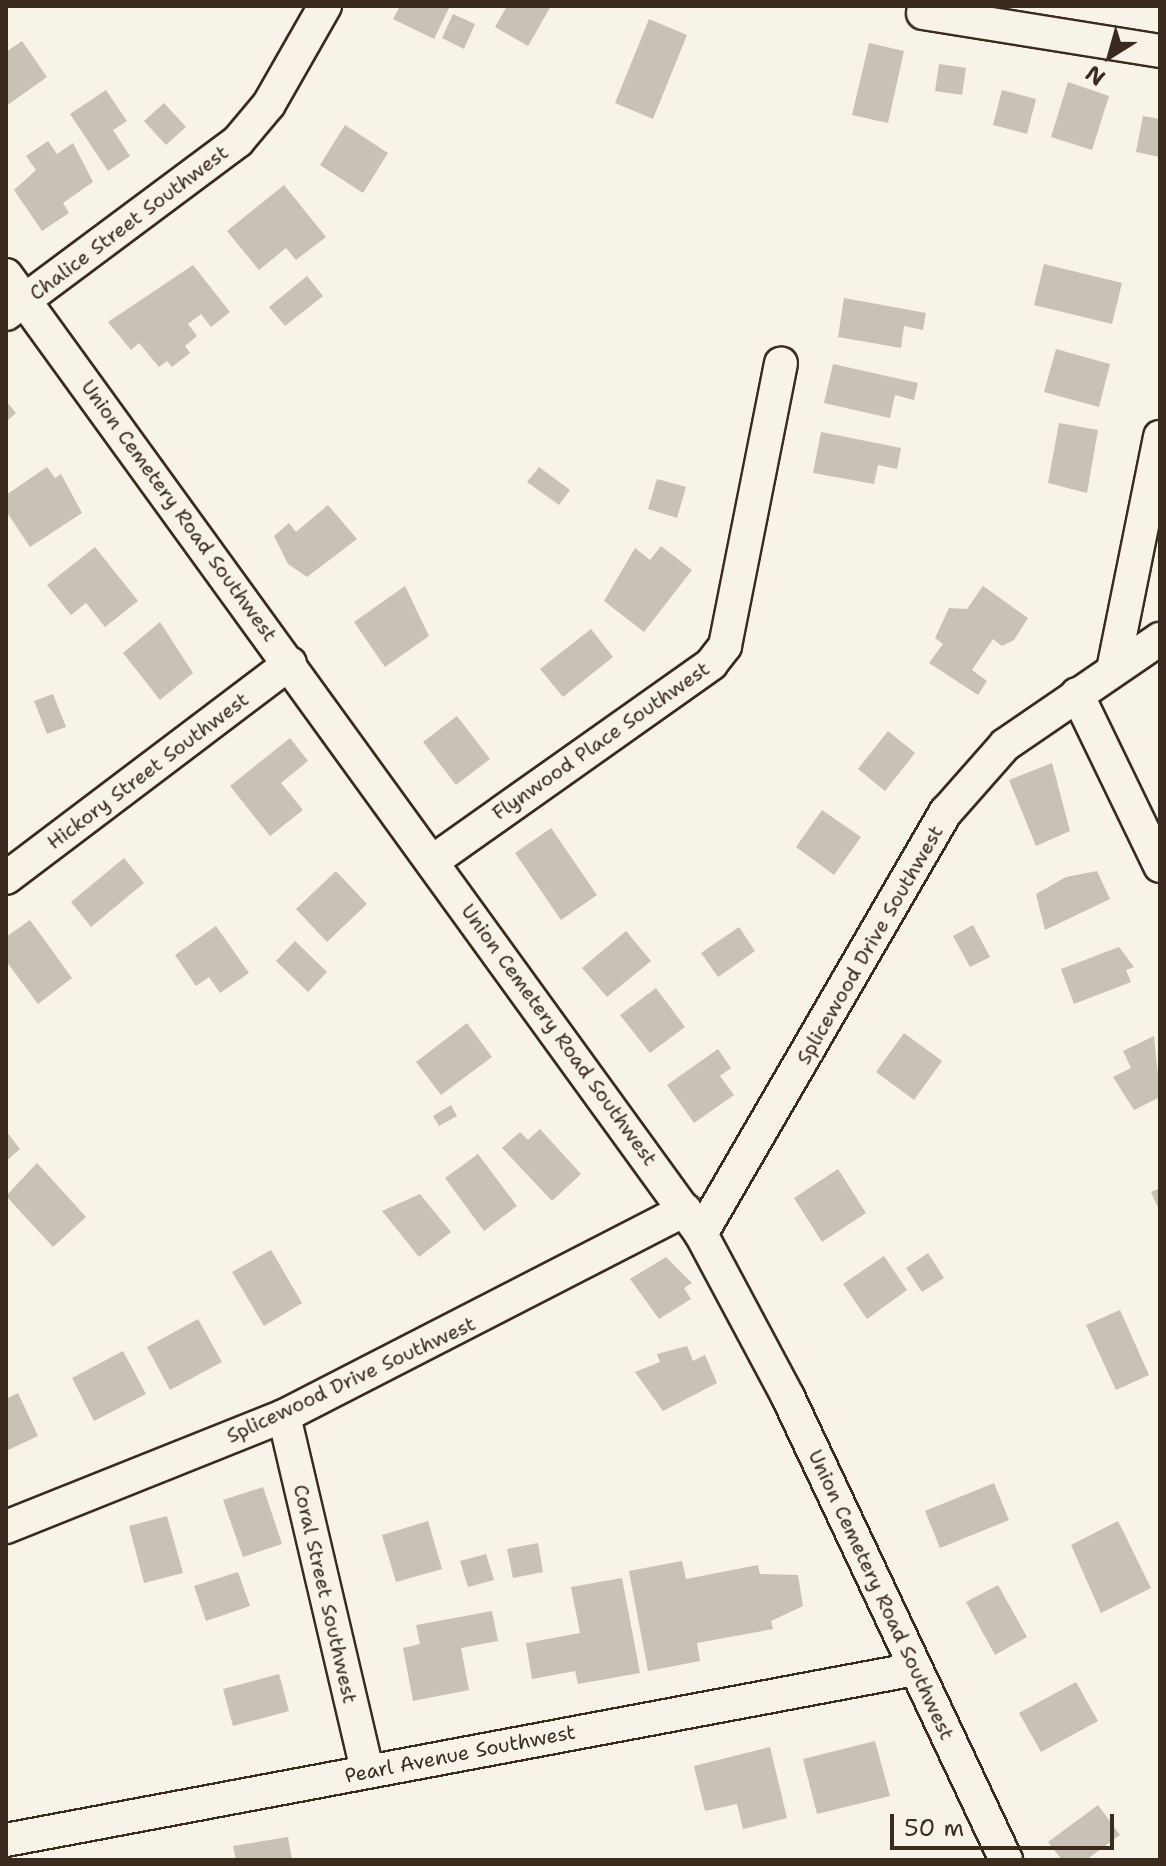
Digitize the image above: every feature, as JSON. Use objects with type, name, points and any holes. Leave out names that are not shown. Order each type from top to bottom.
[{"type":"street","name":"Chalice Street Southwest","points":[[16,307],[238,141],[269,104],[325,6]]},
{"type":"street","points":[[923,13],[1160,51]]},
{"type":"street","name":"Union Cemetery Road Southwest","points":[[6,275],[16,307],[290,663],[693,1222],[788,1397],[1006,1860]]},
{"type":"street","name":"Flynwood Place Southwest","points":[[433,861],[711,664],[725,646],[781,363]]},
{"type":"street","points":[[1113,670],[1160,437]]},
{"type":"street","name":"Splicewood Drive Southwest","points":[[6,1527],[284,1416],[693,1222],[946,812],[1005,745],[1160,639]]},
{"type":"street","name":"Hickory Street Southwest","points":[[6,878],[290,663]]},
{"type":"street","points":[[1077,694],[1160,866]]},
{"type":"street","name":"Coral Street Southwest","points":[[284,1416],[367,1771]]},
{"type":"street","name":"Pearl Avenue Southwest","points":[[6,1840],[915,1669]]},
{"type":"building","points":[[400,6],[450,6],[434,39],[393,19]]},
{"type":"building","points":[[507,6],[551,6],[528,46],[495,27]]},
{"type":"building","points":[[453,14],[475,24],[464,49],[442,38]]},
{"type":"building","points":[[649,19],[687,35],[653,119],[615,103]]},
{"type":"building","points":[[22,41],[47,77],[6,106],[6,52]]},
{"type":"building","points":[[869,43],[904,51],[888,123],[852,115]]},
{"type":"building","points":[[939,64],[966,68],[962,95],[935,91]]},
{"type":"building","points":[[1068,82],[1109,96],[1092,150],[1051,137]]},
{"type":"building","points":[[106,90],[127,121],[113,130],[130,156],[108,171],[70,114]]},
{"type":"building","points":[[1002,90],[1036,99],[1027,134],[993,125]]},
{"type":"building","points":[[164,103],[186,127],[166,145],[144,121]]},
{"type":"building","points":[[1143,116],[1160,119],[1160,157],[1136,152]]},
{"type":"building","points":[[345,125],[388,153],[363,193],[320,165]]},
{"type":"building","points":[[48,141],[57,154],[73,143],[93,182],[63,203],[69,213],[42,231],[14,190],[36,170],[26,156]]},
{"type":"building","points":[[284,185],[326,237],[296,260],[286,248],[259,270],[227,231]]},
{"type":"building","points":[[1044,264],[1122,283],[1112,324],[1034,305]]},
{"type":"building","points":[[193,265],[230,312],[211,327],[201,314],[188,324],[197,336],[185,346],[190,353],[172,367],[167,361],[159,367],[139,343],[131,350],[108,322]]},
{"type":"building","points":[[307,276],[323,296],[285,326],[269,307]]},
{"type":"building","points":[[844,298],[926,313],[923,330],[904,326],[901,348],[838,337]]},
{"type":"building","points":[[1056,349],[1110,364],[1099,407],[1044,392]]},
{"type":"building","points":[[833,364],[918,383],[914,400],[895,395],[890,418],[824,403]]},
{"type":"building","points":[[6,401],[16,413],[6,422]]},
{"type":"building","points":[[1059,423],[1098,430],[1087,493],[1048,483]]},
{"type":"building","points":[[821,432],[901,448],[897,469],[878,465],[874,484],[813,473]]},
{"type":"building","points":[[47,467],[55,478],[61,474],[82,513],[30,547],[6,511],[6,495]]},
{"type":"building","points":[[539,467],[570,490],[559,505],[527,482]]},
{"type":"building","points":[[657,479],[686,487],[677,518],[648,509]]},
{"type":"building","points":[[328,505],[357,539],[307,577],[288,564],[274,536],[289,523],[296,532]]},
{"type":"building","points":[[661,546],[692,570],[644,632],[604,601],[635,548],[650,560]]},
{"type":"building","points":[[95,547],[138,601],[105,627],[86,603],[71,615],[47,585]]},
{"type":"building","points":[[405,586],[429,636],[385,667],[354,622]]},
{"type":"building","points":[[983,586],[1028,618],[1014,640],[1002,646],[993,639],[972,670],[987,681],[978,695],[929,663],[943,644],[935,638],[949,608],[967,609]]},
{"type":"building","points":[[160,622],[193,673],[160,700],[123,653]]},
{"type":"building","points":[[591,629],[613,657],[563,697],[540,669]]},
{"type":"building","points":[[53,694],[66,727],[47,734],[34,701]]},
{"type":"building","points":[[457,716],[490,759],[456,785],[423,742]]},
{"type":"building","points":[[888,731],[915,753],[885,791],[858,769]]},
{"type":"building","points":[[290,738],[308,761],[281,783],[303,810],[270,836],[230,786]]},
{"type":"building","points":[[1052,763],[1070,831],[1036,846],[1009,780]]},
{"type":"building","points":[[822,810],[861,837],[834,875],[796,847]]},
{"type":"building","points":[[551,828],[597,895],[561,920],[515,853]]},
{"type":"building","points":[[124,858],[144,883],[91,927],[71,902]]},
{"type":"building","points":[[336,871],[367,904],[327,942],[296,909]]},
{"type":"building","points":[[1097,871],[1110,899],[1045,930],[1036,894],[1066,877]]},
{"type":"building","points":[[30,920],[72,978],[38,1004],[6,961],[6,937]]},
{"type":"building","points":[[973,925],[990,957],[970,967],[953,936]]},
{"type":"building","points":[[216,926],[249,973],[220,993],[209,977],[196,986],[175,955]]},
{"type":"building","points":[[739,927],[755,951],[718,977],[701,953]]},
{"type":"building","points":[[626,931],[651,961],[607,997],[582,968]]},
{"type":"building","points":[[295,941],[327,972],[308,992],[276,961]]},
{"type":"building","points":[[1119,947],[1134,967],[1126,970],[1131,982],[1074,1004],[1061,969]]},
{"type":"building","points":[[656,988],[685,1027],[650,1053],[620,1015]]},
{"type":"building","points":[[467,1023],[492,1057],[441,1095],[416,1062]]},
{"type":"building","points":[[904,1033],[942,1061],[914,1100],[876,1072]]},
{"type":"building","points":[[1154,1036],[1160,1097],[1134,1110],[1113,1077],[1131,1068],[1123,1051]]},
{"type":"building","points":[[718,1049],[731,1068],[720,1076],[734,1095],[694,1123],[667,1085]]},
{"type":"building","points":[[451,1105],[457,1116],[439,1126],[433,1116]]},
{"type":"building","points":[[540,1129],[581,1174],[552,1201],[502,1148],[520,1132],[528,1140]]},
{"type":"building","points":[[6,1131],[20,1149],[6,1161]]},
{"type":"building","points":[[478,1154],[517,1206],[484,1231],[445,1178]]},
{"type":"building","points":[[37,1163],[86,1217],[53,1247],[6,1196]]},
{"type":"building","points":[[838,1169],[866,1213],[822,1242],[794,1198]]},
{"type":"building","points":[[1160,1188],[1160,1212],[1151,1192]]},
{"type":"building","points":[[420,1194],[451,1232],[419,1257],[382,1211]]},
{"type":"building","points":[[271,1250],[302,1303],[264,1326],[232,1272]]},
{"type":"building","points":[[928,1253],[944,1278],[922,1292],[906,1268]]},
{"type":"building","points":[[884,1256],[907,1290],[867,1319],[843,1284]]},
{"type":"building","points":[[666,1257],[692,1283],[684,1288],[691,1299],[659,1319],[630,1279]]},
{"type":"building","points":[[1120,1310],[1149,1375],[1116,1390],[1086,1325]]},
{"type":"building","points":[[198,1319],[222,1362],[170,1390],[147,1347]]},
{"type":"building","points":[[687,1346],[693,1361],[705,1355],[717,1383],[663,1411],[635,1372],[660,1362],[657,1354]]},
{"type":"building","points":[[123,1351],[146,1394],[94,1421],[72,1378]]},
{"type":"building","points":[[18,1393],[38,1436],[6,1451],[6,1399]]},
{"type":"building","points":[[994,1483],[1009,1520],[940,1548],[925,1511]]},
{"type":"building","points":[[263,1487],[282,1544],[243,1557],[223,1500]]},
{"type":"building","points":[[167,1516],[183,1573],[144,1583],[129,1526]]},
{"type":"building","points":[[428,1521],[442,1569],[396,1582],[382,1535]]},
{"type":"building","points":[[1118,1521],[1151,1588],[1101,1613],[1071,1545]]},
{"type":"building","points":[[538,1543],[543,1572],[513,1578],[507,1549]]},
{"type":"building","points":[[486,1554],[494,1580],[468,1587],[460,1561]]},
{"type":"building","points":[[682,1561],[686,1579],[758,1565],[760,1574],[798,1575],[803,1606],[771,1621],[773,1629],[697,1643],[700,1661],[648,1671],[629,1571]]},
{"type":"building","points":[[238,1572],[250,1606],[206,1621],[194,1586]]},
{"type":"building","points":[[622,1578],[640,1673],[578,1684],[575,1671],[532,1679],[526,1643],[580,1633],[571,1587]]},
{"type":"building","points":[[998,1585],[1027,1637],[995,1655],[966,1602]]},
{"type":"building","points":[[492,1611],[498,1641],[461,1648],[469,1690],[413,1701],[403,1648],[420,1644],[416,1625]]},
{"type":"building","points":[[279,1674],[289,1711],[233,1726],[223,1689]]},
{"type":"building","points":[[1076,1682],[1098,1721],[1041,1752],[1019,1713]]},
{"type":"building","points":[[875,1741],[890,1796],[817,1814],[803,1759]]},
{"type":"building","points":[[770,1747],[787,1818],[743,1829],[737,1804],[705,1811],[694,1766]]},
{"type":"building","points":[[1098,1805],[1120,1835],[1086,1860],[1062,1860],[1048,1842]]},
{"type":"building","points":[[288,1837],[292,1860],[236,1860],[233,1846]]}]
